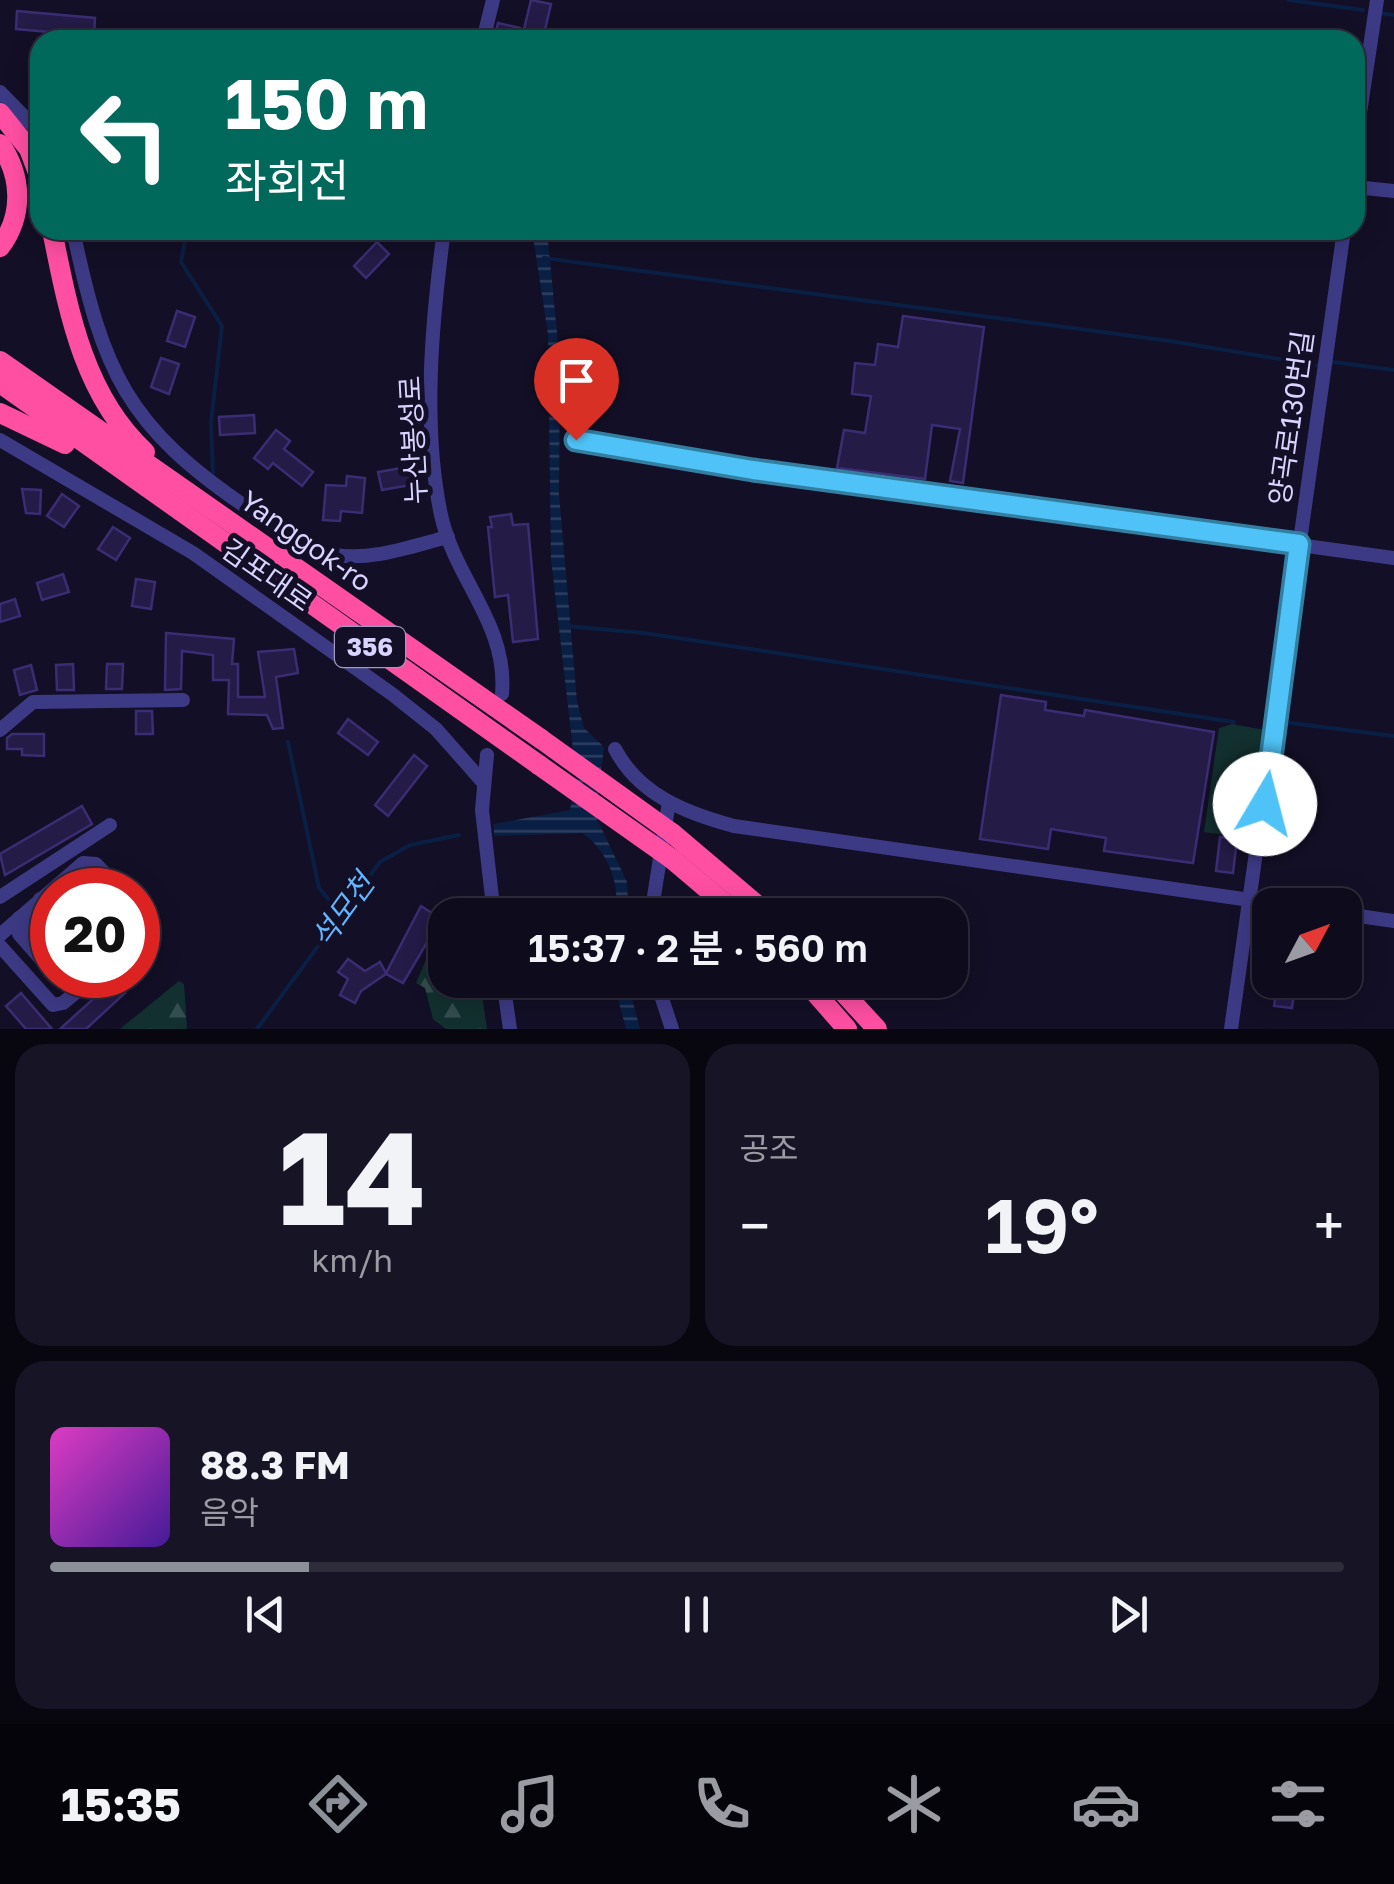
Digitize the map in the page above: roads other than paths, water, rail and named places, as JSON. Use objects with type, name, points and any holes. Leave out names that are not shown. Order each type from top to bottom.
[{"type":"highway","points":[[0,113],[30,152]]},
{"type":"highway","points":[[0,144],[14,170],[18,204],[0,247]]},
{"type":"highway","points":[[54,240],[73,326],[105,400],[146,452],[244,532]]},
{"type":"highway","name":"Yanggok-ro","points":[[0,360],[672,833],[749,898]]},
{"type":"highway","name":"Yanggok-ro","points":[[0,383],[672,859],[718,898]]},
{"type":"highway","points":[[0,412],[70,447],[201,529]]},
{"type":"highway","points":[[820,998],[847,1029]]},
{"type":"highway","points":[[848,998],[876,1029]]},
{"type":"street","points":[[486,30],[493,0]]},
{"type":"street","points":[[1365,80],[1377,0]]},
{"type":"street","points":[[0,92],[30,123]]},
{"type":"street","points":[[1365,187],[1394,191]]},
{"type":"street","points":[[75,240],[94,322],[113,374],[136,411],[174,453],[297,541],[322,552],[359,556],[448,537]]},
{"type":"street","name":"누산봉성로","points":[[443,240],[433,418],[437,486],[448,537],[497,635],[502,694]]},
{"type":"street","name":"양곡로130번길","points":[[1231,1029],[1343,240]]},
{"type":"street","name":"김포대로","points":[[0,440],[133,516],[234,582],[420,715],[482,781]]},
{"type":"street","points":[[576,440],[753,470],[1394,558]]},
{"type":"street","points":[[0,730],[33,702],[183,700]]},
{"type":"street","points":[[615,750],[630,775],[670,802],[734,826],[1252,900]]},
{"type":"street","points":[[487,755],[482,781],[492,898]]},
{"type":"street","points":[[654,898],[670,802]]},
{"type":"street","points":[[0,898],[110,825]]},
{"type":"street","points":[[77,868],[93,862],[99,868]]},
{"type":"street","points":[[0,935],[30,908]]},
{"type":"street","points":[[1362,916],[1394,920]]},
{"type":"street","points":[[19,918],[30,933]]},
{"type":"street","points":[[19,934],[30,943]]},
{"type":"street","points":[[0,946],[30,982]]},
{"type":"street","points":[[0,975],[17,967]]},
{"type":"street","points":[[44,998],[57,1006],[67,998]]},
{"type":"street","points":[[506,998],[510,1029]]},
{"type":"street","points":[[662,998],[672,1029]]},
{"type":"water","points":[[534,240],[548,240],[560,364],[559,494],[577,701],[584,728],[604,747],[595,815],[627,882],[628,898],[616,898],[605,859],[582,833],[494,836],[494,824],[570,810],[576,775],[551,559],[548,334]]},
{"type":"water","points":[[618,998],[632,998],[640,1029],[626,1029]]},
{"type":"waterway","points":[[1289,0],[1363,10]]},
{"type":"waterway","points":[[1380,13],[1394,15]]},
{"type":"waterway","points":[[185,240],[181,262],[222,326],[211,422],[213,473]]},
{"type":"waterway","points":[[544,258],[1170,341],[1316,365]]},
{"type":"waterway","points":[[1333,362],[1394,370]]},
{"type":"waterway","points":[[566,626],[644,633],[1234,722]]},
{"type":"waterway","points":[[1283,722],[1394,736]]},
{"type":"waterway","points":[[288,742],[319,888],[338,911]]},
{"type":"waterway","name":"석모천","points":[[257,1029],[380,862],[410,845],[459,835]]}]
